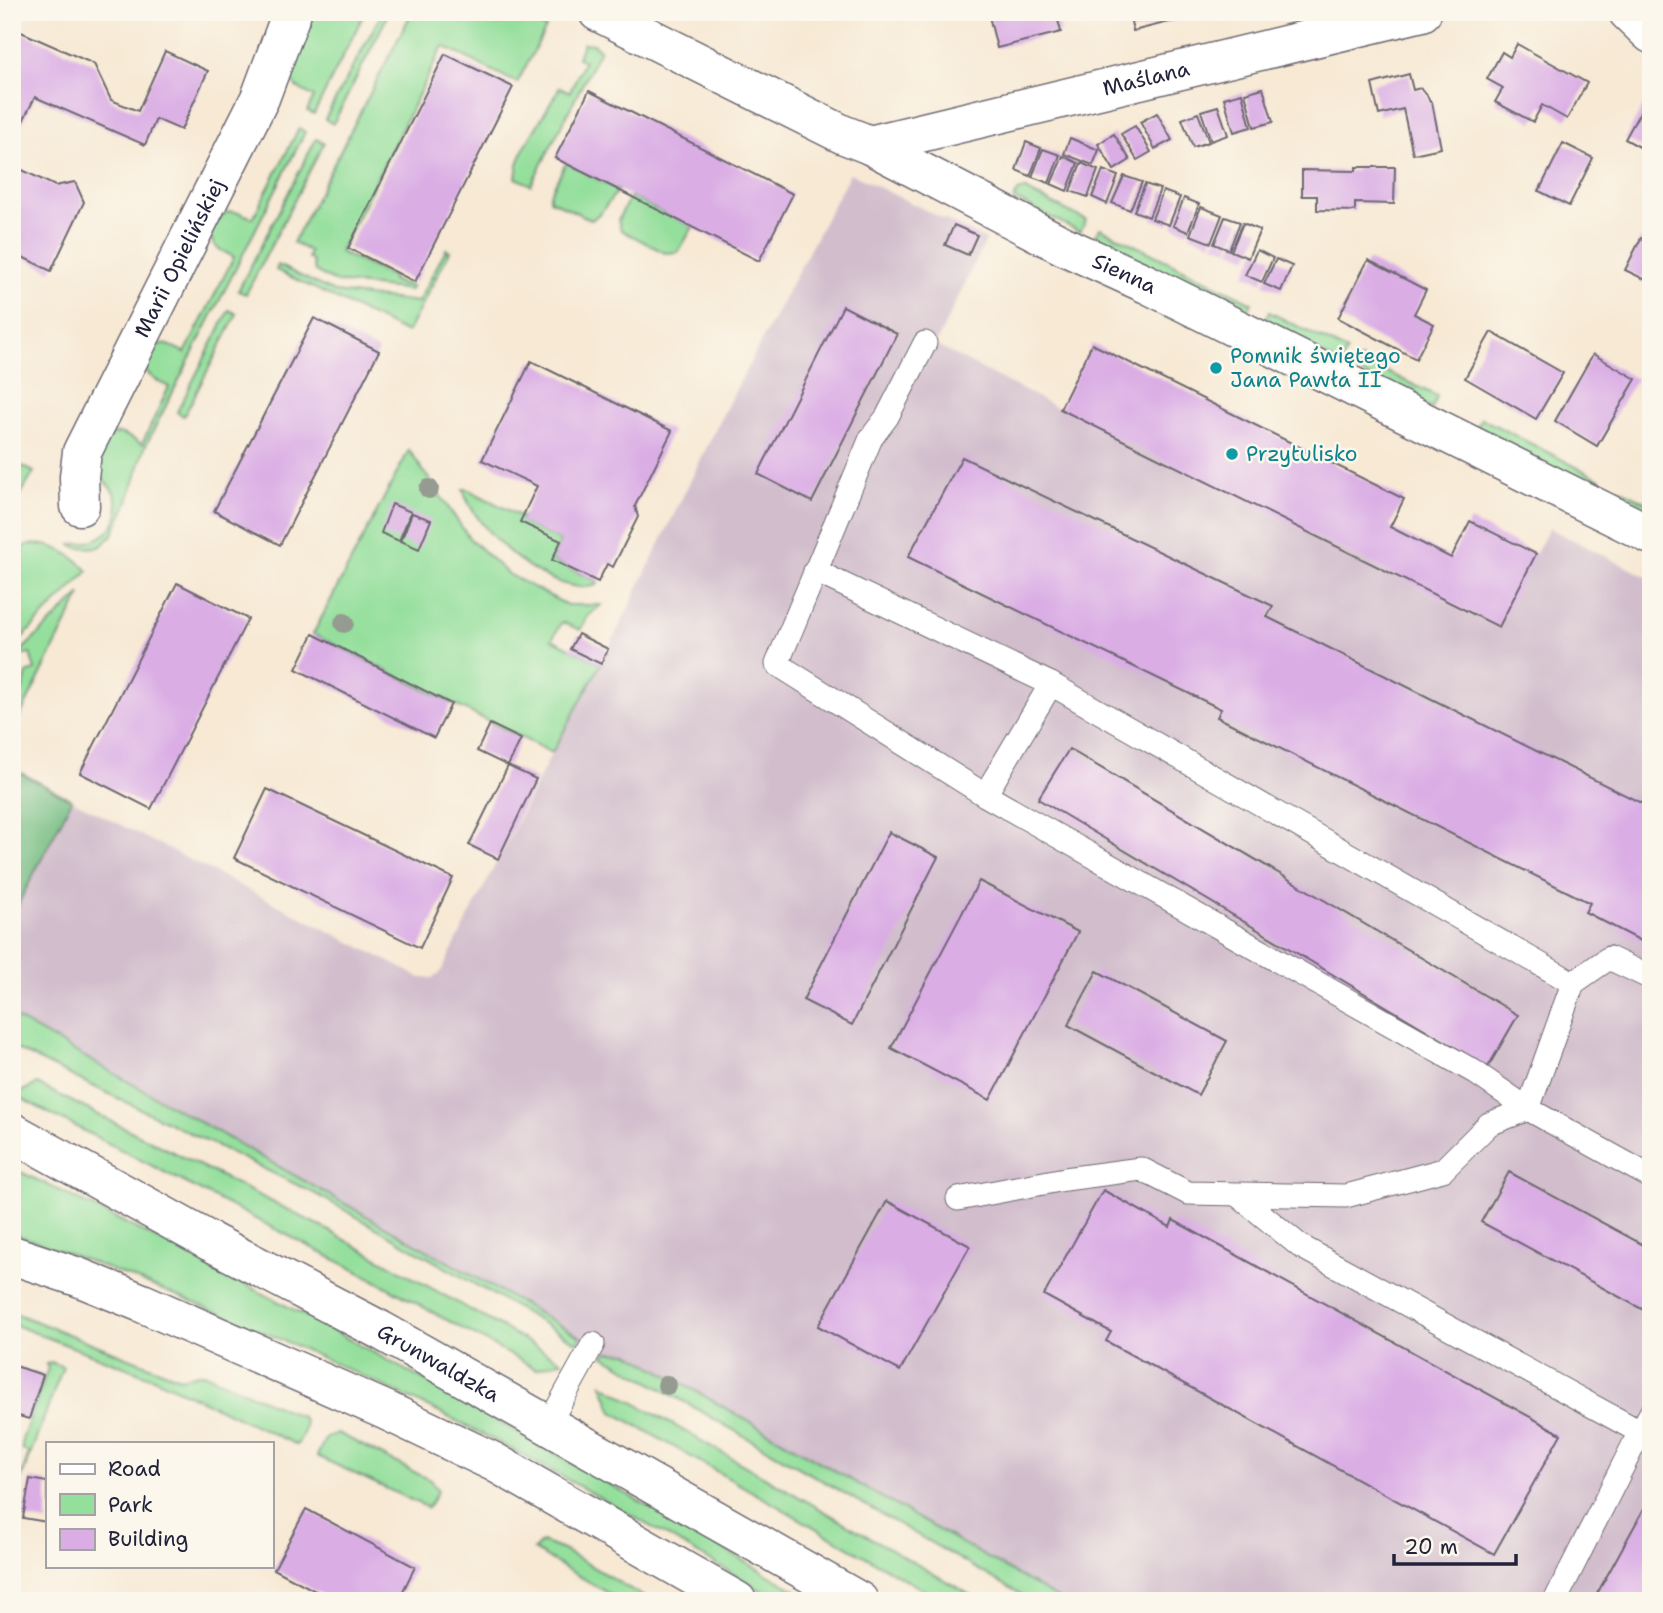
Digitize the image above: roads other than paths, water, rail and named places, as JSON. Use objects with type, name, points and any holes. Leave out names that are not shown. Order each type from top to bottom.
[{"type":"street","name":"Marii Opielińskiej","points":[[80,506],[82,452],[260,98],[292,12]]},
{"type":"street","name":"Sienna","points":[[598,12],[842,134],[870,145],[1064,246],[1147,284],[1651,535]]},
{"type":"street","name":"Maślana","points":[[870,145],[1422,12]]},
{"type":"street","points":[[1628,12],[1651,34]]},
{"type":"street","name":"Grunwaldzka","points":[[12,1132],[211,1242],[380,1330],[859,1601]]},
{"type":"street","points":[[12,1255],[78,1277],[142,1303],[385,1410],[505,1468],[737,1601]]},
{"type":"lane","points":[[925,343],[887,417],[871,438],[777,664],[985,795],[1449,1058],[1528,1109],[1651,1177]]},
{"type":"lane","points":[[815,571],[1051,684],[1573,983]]},
{"type":"lane","points":[[985,795],[1051,684]]},
{"type":"lane","points":[[958,1199],[1065,1179],[1141,1169],[1188,1193],[1346,1196],[1443,1170],[1489,1124],[1528,1109],[1573,983],[1609,958],[1651,978]]},
{"type":"lane","points":[[1239,1196],[1300,1246],[1645,1422],[1555,1601]]},
{"type":"lane","points":[[548,1425],[593,1344]]},
{"type":"place","name":"Pomnik świętego Jana Pawła II","points":[[1216,368]]},
{"type":"place","name":"Przytulisko","points":[[1232,454]]}]
